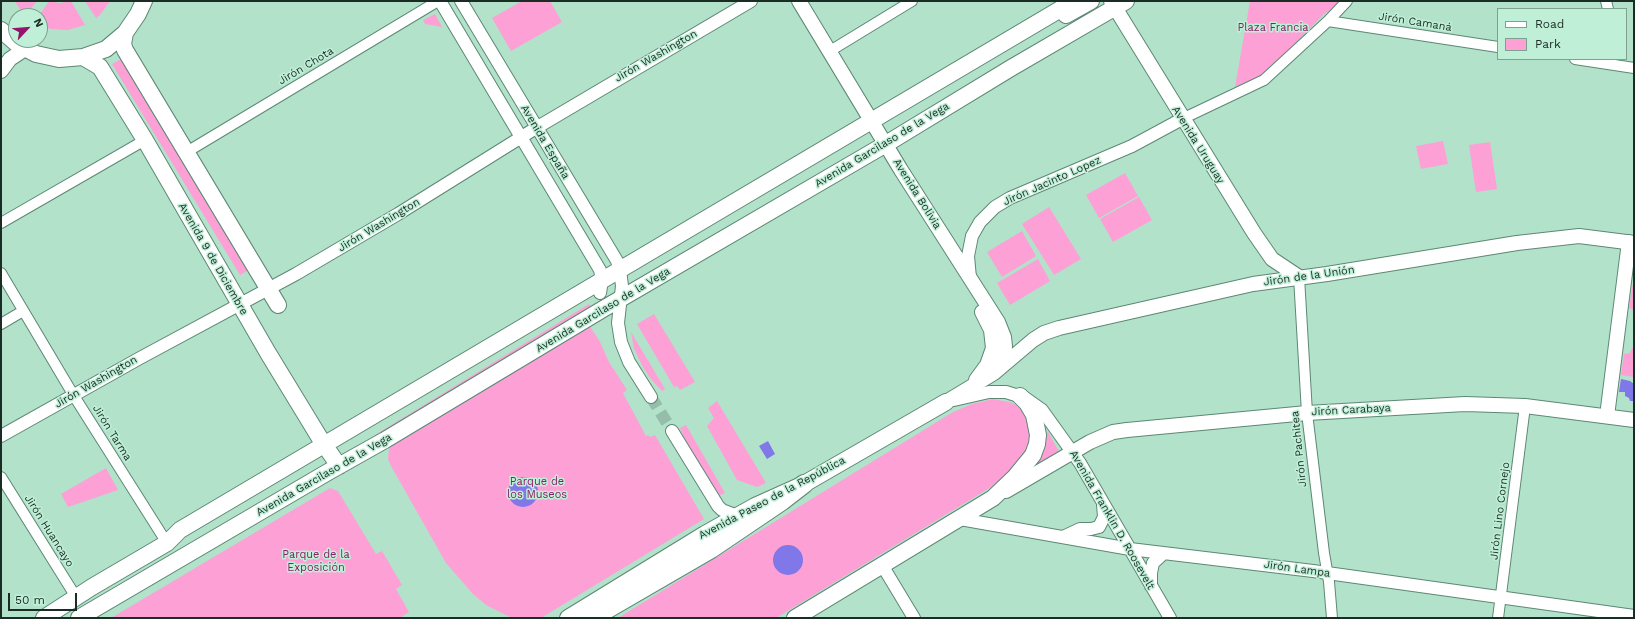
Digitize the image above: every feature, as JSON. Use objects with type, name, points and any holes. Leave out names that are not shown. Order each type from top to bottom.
[{"type":"highway","points":[[592,618],[711,549],[782,501],[804,484]]},
{"type":"main road","points":[[1,30],[14,42],[25,49],[42,56],[59,59],[83,57],[106,48],[125,33],[138,14],[144,1]]},
{"type":"main road","name":"Avenida Bolivia","points":[[799,1],[830,51],[870,128],[886,144],[994,315],[1004,337],[1005,349],[999,369]]},
{"type":"main road","name":"Avenida Garcilaso de la Vega","points":[[870,128],[1074,1]]},
{"type":"main road","name":"Avenida Garcilaso de la Vega","points":[[79,618],[331,455],[608,284],[870,128],[1091,1]]},
{"type":"main road","name":"Avenida Garcilaso de la Vega","points":[[43,617],[167,543],[186,539],[331,455],[385,440],[608,284],[638,289],[886,144],[1117,3]]},
{"type":"main road","name":"Avenida Uruguay","points":[[1117,3],[1182,119],[1263,247],[1272,259],[1298,277]]},
{"type":"main road","points":[[125,33],[123,44],[124,50],[278,305]]},
{"type":"main road","points":[[1,71],[10,59],[25,49]]},
{"type":"main road","name":"Avenida 9 de Diciembre","points":[[83,57],[100,67],[145,140],[239,304],[331,455]]},
{"type":"main road","name":"Jirón de la Unión","points":[[999,369],[1033,340],[1044,333],[1059,328],[1253,284],[1327,274],[1553,238],[1579,236],[1631,243]]},
{"type":"main road","points":[[1607,416],[1631,243]]},
{"type":"main road","points":[[968,388],[985,368],[991,357],[993,343],[990,327],[976,300],[972,282]]},
{"type":"main road","name":"Avenida Paseo de la República","points":[[568,618],[644,571],[738,516],[804,484],[946,402],[999,369]]},
{"type":"main road","points":[[993,498],[1028,462],[1037,444],[1038,431],[1036,419],[1027,403],[1020,396]]},
{"type":"main road","name":"Jirón Carabaya","points":[[1072,452],[1100,437],[1126,430],[1307,413],[1465,404],[1525,406],[1634,420]]},
{"type":"main road","points":[[796,618],[993,498],[1072,452]]},
{"type":"street","name":"Avenida España","points":[[439,1],[613,255],[608,284]]},
{"type":"street","name":"Jirón Chota","points":[[185,153],[439,1]]},
{"type":"street","name":"Avenida España","points":[[461,1],[608,284]]},
{"type":"street","name":"Jirón Washington","points":[[1,436],[268,289],[387,221],[529,133],[751,1]]},
{"type":"street","points":[[830,51],[912,1]]},
{"type":"street","points":[[1182,119],[1236,95],[1264,80],[1328,21],[1347,1]]},
{"type":"street","name":"Jirón Camaná","points":[[1328,21],[1497,47]]},
{"type":"street","points":[[1584,60],[1628,65]]},
{"type":"street","name":"Jirón Jacinto Lopez","points":[[972,282],[968,256],[972,236],[980,222],[995,207],[1010,198],[1132,146],[1182,119]]},
{"type":"street","points":[[1,223],[145,140]]},
{"type":"street","name":"Jirón Tarma","points":[[1,273],[74,396],[167,543]]},
{"type":"street","name":"Jirón Pachitea","points":[[1298,277],[1307,413],[1324,553],[1328,573],[1332,618]]},
{"type":"street","points":[[608,284],[618,323],[621,342],[629,362],[651,397]]},
{"type":"street","points":[[1,324],[23,311]]},
{"type":"street","name":"Avenida Franklin D. Roosevelt","points":[[946,402],[995,391],[1020,396],[1042,410],[1072,452],[1102,500],[1151,588],[1170,618]]},
{"type":"street","name":"Jirón Lino Cornejo","points":[[1498,618],[1525,406]]},
{"type":"street","points":[[672,431],[718,506],[728,513],[738,516]]},
{"type":"street","name":"Jirón Huancayo","points":[[1,477],[76,597]]},
{"type":"street","points":[[1063,537],[1080,529],[1099,527],[1105,512],[1102,500]]},
{"type":"street","name":"Jirón Lampa","points":[[960,519],[1130,549],[1223,559],[1501,596],[1634,616]]},
{"type":"street","points":[[1151,588],[1153,563],[1164,553]]},
{"type":"street","points":[[882,565],[914,618]]},
{"type":"green space","points":[[15,1],[37,1],[32,8],[19,8]]},
{"type":"green space","points":[[49,1],[59,3],[71,1],[85,25],[68,30],[48,28],[48,8],[44,8]]},
{"type":"green space","points":[[85,1],[110,1],[96,18]]},
{"type":"green space","points":[[522,1],[550,1],[562,22],[511,51],[492,18]]},
{"type":"green space","name":"Plaza Francia","points":[[1250,1],[1336,1],[1340,5],[1324,14],[1272,68],[1263,75],[1235,87]]},
{"type":"green space","points":[[435,14],[442,27],[425,24],[423,20]]},
{"type":"green space","points":[[121,59],[249,270],[240,275],[112,64]]},
{"type":"green space","points":[[1443,141],[1448,164],[1421,169],[1416,146]]},
{"type":"green space","points":[[1490,142],[1497,189],[1476,192],[1469,145]]},
{"type":"green space","points":[[1125,173],[1138,196],[1099,218],[1086,195]]},
{"type":"green space","points":[[1139,197],[1152,220],[1113,242],[1100,219]]},
{"type":"green space","points":[[1049,207],[1081,259],[1054,275],[1022,224]]},
{"type":"green space","points":[[1022,231],[1036,256],[1002,277],[987,252]]},
{"type":"green space","points":[[1038,259],[1050,281],[1010,305],[997,283]]},
{"type":"green space","points":[[1634,277],[1634,310],[1629,308]]},
{"type":"green space","points":[[589,304],[591,307],[377,438],[375,435]]},
{"type":"green space","points":[[654,314],[695,382],[680,390],[677,386],[674,387],[637,324]]},
{"type":"green space","name":"Parque de los Museos","points":[[589,325],[600,342],[609,362],[627,390],[623,393],[646,436],[648,435],[650,437],[655,435],[704,519],[541,618],[512,618],[486,605],[472,593],[446,563],[391,466],[388,459],[389,449],[391,445]]},
{"type":"green space","points":[[631,332],[665,389],[662,391],[643,367],[634,349]]},
{"type":"green space","points":[[1632,348],[1634,348],[1634,377],[1621,375],[1624,354],[1630,353]]},
{"type":"green space","points":[[993,399],[1009,402],[1017,405],[1023,410],[1033,429],[1026,456],[1001,481],[776,618],[618,618],[953,412],[972,404]]},
{"type":"green space","points":[[717,401],[766,483],[757,487],[737,480],[707,426],[714,418],[708,408]]},
{"type":"green space","points":[[686,425],[725,493],[718,496],[703,472],[680,428]]},
{"type":"green space","points":[[1048,432],[1061,455],[1037,468],[1035,466],[1043,445],[1044,435]]},
{"type":"green space","points":[[106,468],[118,490],[68,507],[61,494]]},
{"type":"green space","name":"Parque de la Exposición","points":[[330,488],[338,491],[376,554],[382,551],[402,585],[396,589],[409,612],[400,618],[111,618]]},
{"type":"shaded area","points":[[1621,379],[1630,381],[1634,384],[1634,401],[1630,401],[1629,398],[1625,396],[1625,392],[1619,392]]},
{"type":"shaded area","points":[[768,441],[775,454],[767,459],[759,446]]},
{"type":"shaded area","points":[[523,477],[534,481],[538,492],[534,503],[523,507],[512,503],[508,492],[512,481]]},
{"type":"shaded area","points":[[788,545],[794,546],[802,554],[802,566],[794,574],[788,575],[782,574],[774,566],[773,560],[774,554],[782,546]]},
{"type":"tunnel","points":[[651,397],[672,431]]}]
